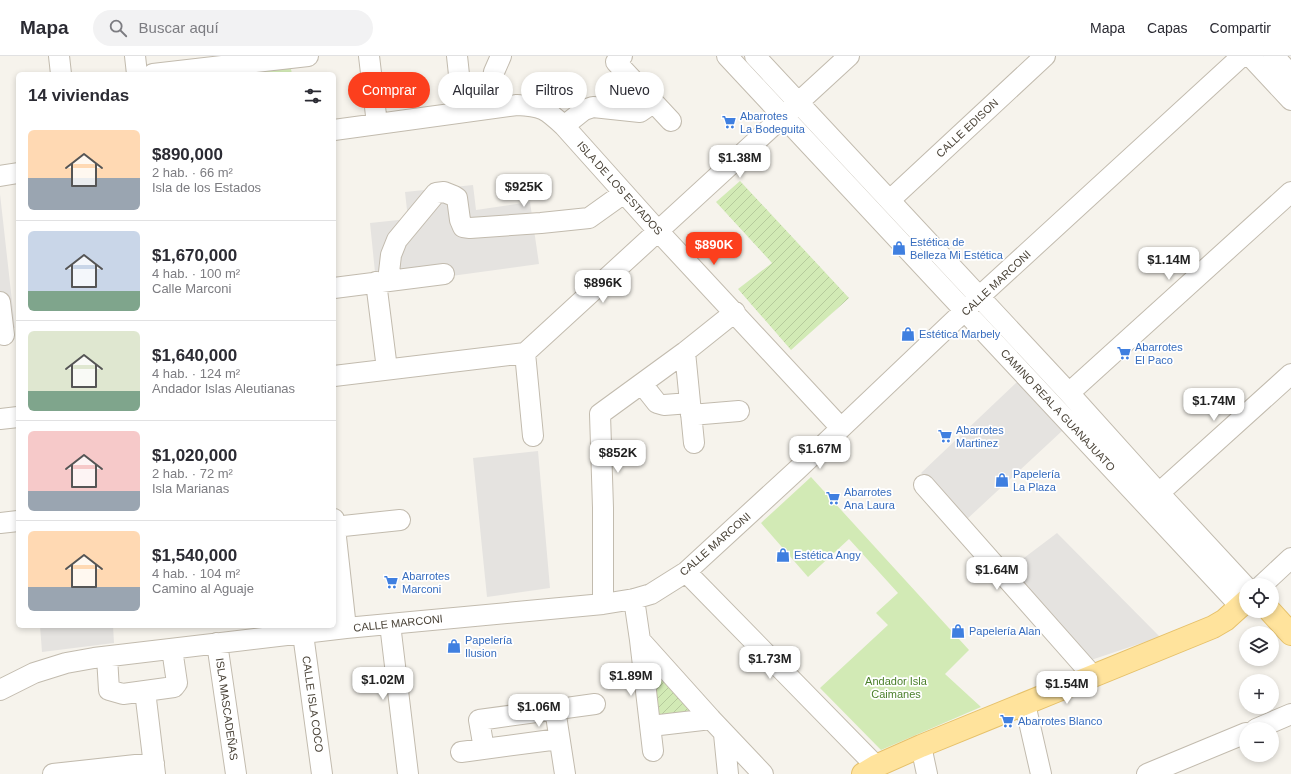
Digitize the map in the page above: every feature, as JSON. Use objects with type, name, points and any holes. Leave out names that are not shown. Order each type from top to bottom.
[{"type":"main road","points":[[869,770],[921,746],[1213,627],[1225,620],[1239,606]]},
{"type":"main road","points":[[1276,618],[1291,634]]},
{"type":"street","points":[[60,56],[61,72]]},
{"type":"street","points":[[135,56],[137,72]]},
{"type":"street","points":[[170,72],[308,56]]},
{"type":"street","points":[[369,56],[377,124]]},
{"type":"street","points":[[457,56],[463,112]]},
{"type":"street","points":[[494,72],[501,56]]},
{"type":"street","points":[[622,56],[616,62],[625,72]]},
{"type":"street","name":"CAMINO REAL A GUANAJUATO","points":[[727,56],[785,116],[965,311],[1239,594]]},
{"type":"street","name":"CAMINO REAL A GUANAJUATO","points":[[755,56],[1070,393],[1159,493],[1239,593]]},
{"type":"street","points":[[336,376],[525,353],[659,232],[849,56]]},
{"type":"street","name":"CALLE EDISON","points":[[890,200],[1045,56]]},
{"type":"street","name":"CALLE MARCONI","points":[[0,689],[34,674],[66,663],[217,643],[270,632],[303,634],[346,628],[603,604],[634,599],[651,594],[686,572],[979,297],[1242,56]]},
{"type":"street","points":[[1250,56],[1291,100]]},
{"type":"street","points":[[1274,56],[1291,75]]},
{"type":"street","name":"ISLA DE LOS ESTADOS","points":[[513,105],[535,106],[549,113],[564,126],[659,232],[735,312],[841,428]]},
{"type":"street","points":[[564,126],[584,110],[595,107]]},
{"type":"street","name":"ISLA DE LOS ESTADOS","points":[[336,130],[486,108]]},
{"type":"street","points":[[602,108],[640,112],[645,108]]},
{"type":"street","points":[[658,108],[670,121]]},
{"type":"street","points":[[0,176],[16,174]]},
{"type":"street","points":[[387,369],[382,281],[396,240],[436,193],[444,192],[457,198],[460,220],[464,227],[470,228],[589,218],[624,192]]},
{"type":"street","points":[[1070,393],[1291,192]]},
{"type":"street","points":[[336,288],[444,274]]},
{"type":"street","points":[[0,302],[7,334]]},
{"type":"street","points":[[603,604],[600,414],[685,352],[735,312]]},
{"type":"street","points":[[685,352],[694,443]]},
{"type":"street","points":[[525,353],[533,436]]},
{"type":"street","points":[[1159,493],[1291,374]]},
{"type":"street","points":[[642,384],[657,403],[664,405],[691,409],[739,411]]},
{"type":"street","points":[[0,419],[16,417]]},
{"type":"street","points":[[924,485],[1093,676]]},
{"type":"street","points":[[336,524],[400,520]]},
{"type":"street","points":[[0,523],[16,521]]},
{"type":"street","points":[[336,541],[346,628]]},
{"type":"street","points":[[1270,578],[1291,558]]},
{"type":"street","points":[[686,572],[869,770]]},
{"type":"street","points":[[634,599],[653,751]]},
{"type":"street","points":[[390,624],[408,774]]},
{"type":"street","name":"CALLE ISLA COCO","points":[[303,634],[322,774]]},
{"type":"street","points":[[640,640],[710,719],[763,774]]},
{"type":"street","name":"ISLA MASCADEÑAS","points":[[217,643],[236,774]]},
{"type":"street","points":[[106,657],[109,690],[123,694],[174,687],[177,683],[172,649]]},
{"type":"street","points":[[64,773],[155,768],[145,691]]},
{"type":"street","points":[[484,749],[479,720],[595,704]]},
{"type":"street","points":[[1025,704],[1041,774]]},
{"type":"street","points":[[555,709],[565,774]]},
{"type":"street","points":[[1272,722],[1291,714]]},
{"type":"street","points":[[651,726],[710,719]]},
{"type":"street","points":[[724,734],[728,774]]},
{"type":"street","points":[[1151,773],[1239,736]]},
{"type":"street","points":[[462,752],[559,739]]},
{"type":"street","points":[[921,746],[927,774]]},
{"type":"green space","points":[[290,64],[292,72],[226,72]]},
{"type":"green space","points":[[740,181],[849,298],[791,350],[738,289],[772,263],[716,202]]},
{"type":"green space","name":"Andador Isla Caimanes","points":[[811,477],[969,650],[945,674],[981,707],[881,750],[820,688],[888,625],[876,613],[898,593],[849,539],[808,577],[761,523]]},
{"type":"green space","points":[[645,657],[698,713],[653,717]]},
{"type":"shaded area","points":[[473,185],[476,210],[530,202],[539,264],[378,286],[376,282],[370,223],[408,219],[405,192]]},
{"type":"shaded area","points":[[0,194],[15,328],[0,330]]},
{"type":"shaded area","points":[[1017,382],[1062,431],[966,520],[921,473]]},
{"type":"shaded area","points":[[538,451],[550,588],[487,597],[473,458]]},
{"type":"shaded area","points":[[1057,533],[1160,637],[1085,662],[1008,570]]},
{"type":"shaded area","points":[[40,628],[113,628],[114,643],[42,652]]},
{"type":"place","name":"Abarrotes La Bodeguita","points":[[729,122]]},
{"type":"place","name":"Estética de Belleza Mi Estética","points":[[899,248]]},
{"type":"place","name":"Estética Marbely","points":[[908,334]]},
{"type":"place","name":"Abarrotes El Paco","points":[[1124,353]]},
{"type":"place","name":"Abarrotes Martinez","points":[[945,436]]},
{"type":"place","name":"Papelería La Plaza","points":[[1002,480]]},
{"type":"place","name":"Abarrotes Ana Laura","points":[[833,498]]},
{"type":"place","name":"Estética Angy","points":[[783,555]]},
{"type":"place","name":"Abarrotes Marconi","points":[[391,582]]},
{"type":"place","name":"Papelería Alan","points":[[958,631]]},
{"type":"place","name":"Papelería Ilusion","points":[[454,646]]},
{"type":"place","name":"Abarrotes Blanco","points":[[1007,721]]}]
